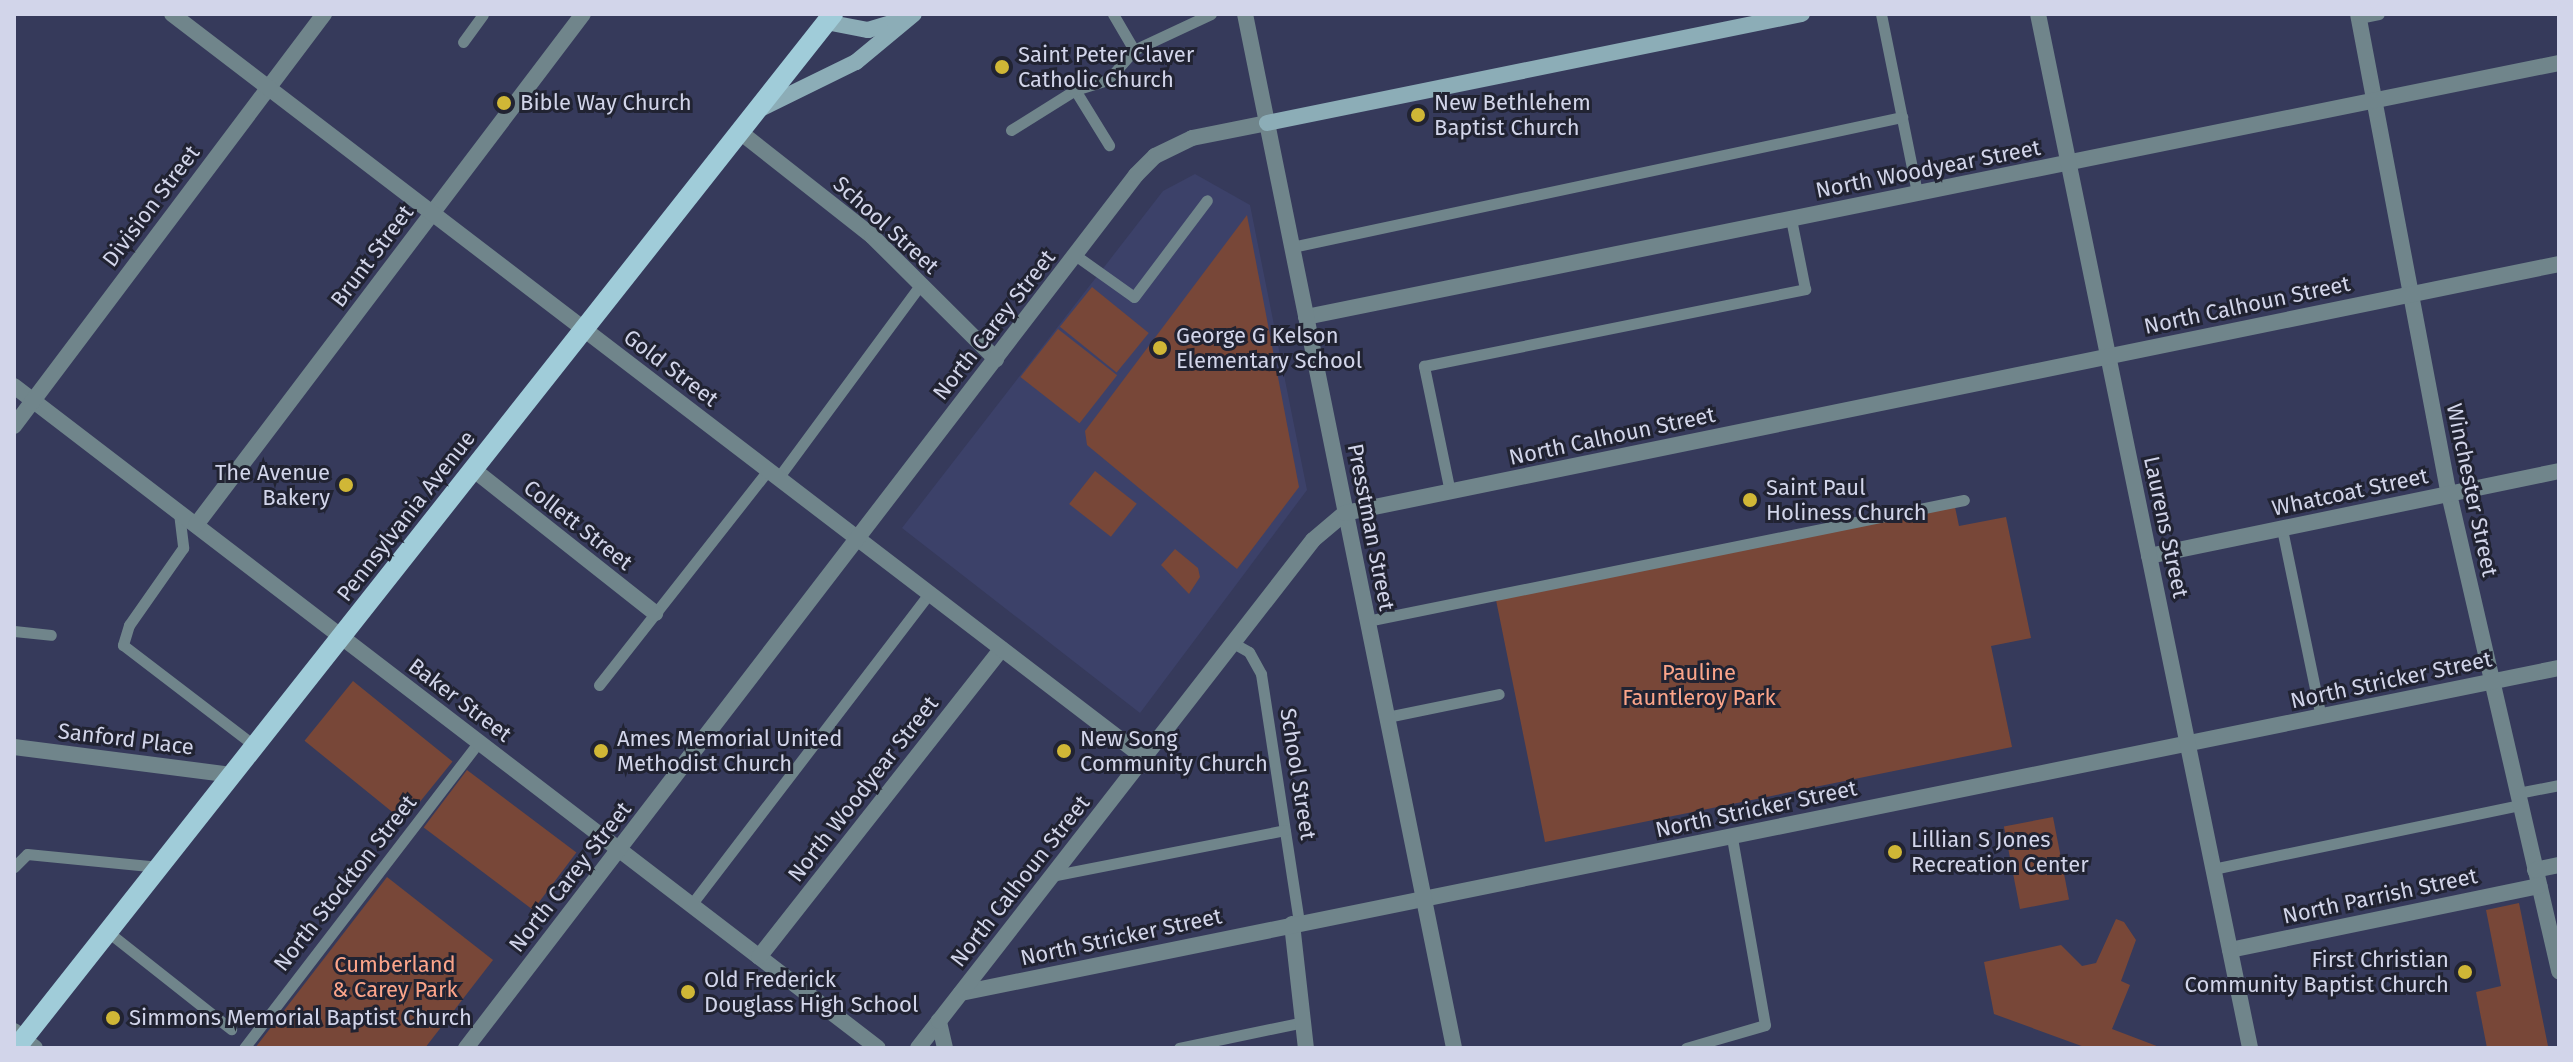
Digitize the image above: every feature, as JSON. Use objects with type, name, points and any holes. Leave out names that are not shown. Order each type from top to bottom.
[{"type":"main road","points":[[825,17],[868,30],[913,14]]},
{"type":"main road","points":[[755,111],[856,62],[913,14]]},
{"type":"main road","name":"North Carey Street","points":[[1267,123],[1802,14]]},
{"type":"main road","name":"Pennsylvania Avenue","points":[[22,1041],[740,132],[825,17]]},
{"type":"street","name":"Division Street","points":[[14,426],[324,14]]},
{"type":"street","name":"Brunt Street","points":[[196,525],[583,14]]},
{"type":"street","name":"Presstman Street","points":[[1245,14],[1454,1048]]},
{"type":"street","name":"Laurens Street","points":[[2038,14],[2250,1048]]},
{"type":"street","name":"Gold Street","points":[[176,15],[1143,757]]},
{"type":"street","name":"Winchester Street","points":[[2358,16],[2449,494],[2537,878],[2556,943],[2559,971]]},
{"type":"street","name":"North Woodyear Street","points":[[1306,317],[2559,63]]},
{"type":"street","name":"North Carey Street","points":[[466,1048],[1075,255],[1155,156],[1192,138],[1267,123]]},
{"type":"street","name":"School Street","points":[[740,132],[872,236],[996,359]]},
{"type":"street","name":"North Calhoun Street","points":[[918,1048],[1313,540],[1345,513],[2559,264]]},
{"type":"street","name":"Baker Street","points":[[14,386],[878,1048]]},
{"type":"street","name":"Collett Street","points":[[474,470],[655,613]]},
{"type":"street","name":"Whatcoat Street","points":[[2149,556],[2559,471]]},
{"type":"street","name":"North Woodyear Street","points":[[759,957],[1001,649]]},
{"type":"street","name":"North Stricker Street","points":[[961,993],[2559,668]]},
{"type":"street","name":"Sanford Place","points":[[14,747],[233,775]]},
{"type":"street","name":"North Parrish Street","points":[[2230,950],[2537,878],[2559,865]]},
{"type":"street","name":"School Street","points":[[1295,924],[1306,1048]]},
{"type":"street","points":[[939,1021],[945,1048]]},
{"type":"lane","points":[[463,42],[483,14]]},
{"type":"lane","points":[[1113,14],[1134,50]]},
{"type":"lane","points":[[1011,130],[1075,90],[1108,80],[1134,50],[1211,14]]},
{"type":"lane","points":[[1881,14],[1917,193]]},
{"type":"lane","points":[[2358,16],[2379,14]]},
{"type":"lane","points":[[1075,90],[1109,145]]},
{"type":"lane","points":[[1292,247],[1902,117]]},
{"type":"lane","points":[[1075,255],[1134,297],[1207,200]]},
{"type":"lane","points":[[1450,492],[1424,366],[1805,289],[1791,219]]},
{"type":"lane","points":[[599,685],[655,613],[773,474],[921,284]]},
{"type":"lane","points":[[1367,621],[1964,500]]},
{"type":"lane","points":[[178,512],[183,548],[129,625],[123,645],[255,746]]},
{"type":"lane","points":[[2282,529],[2321,717]]},
{"type":"lane","points":[[691,905],[929,594]]},
{"type":"lane","points":[[14,631],[51,635]]},
{"type":"lane","name":"School Street","points":[[1233,643],[1249,652],[1261,674],[1285,830],[1295,924]]},
{"type":"lane","points":[[1387,717],[1499,694]]},
{"type":"lane","name":"North Stockton Street","points":[[244,1048],[479,742]]},
{"type":"lane","points":[[2213,869],[2519,799],[2559,785]]},
{"type":"lane","points":[[1051,876],[1285,830]]},
{"type":"lane","points":[[1686,1048],[1765,1025],[1732,837]]},
{"type":"lane","points":[[14,867],[27,854],[160,867]]},
{"type":"lane","points":[[108,932],[231,1029]]},
{"type":"lane","points":[[1179,1048],[1303,1022]]},
{"type":"shaded area","name":"George G Kelson Elementary School","points":[[1195,174],[1250,205],[1307,490],[1140,713],[902,528],[1163,191]]},
{"type":"green space","points":[[1247,215],[1299,487],[1237,569],[1087,445],[1085,431]]},
{"type":"green space","points":[[1092,287],[1149,333],[1117,373],[1060,327]]},
{"type":"green space","points":[[1058,329],[1117,375],[1080,423],[1020,377]]},
{"type":"green space","points":[[1095,471],[1137,504],[1111,537],[1069,504]]},
{"type":"green space","name":"Pauline Fauntleroy Park","points":[[1955,507],[1959,526],[2006,517],[2031,638],[1991,646],[2012,747],[1545,842],[1496,600]]},
{"type":"green space","points":[[1175,549],[1198,568],[1200,577],[1189,594],[1161,565]]},
{"type":"green space","points":[[353,681],[452,762],[404,821],[305,741]]},
{"type":"green space","points":[[467,770],[576,852],[533,910],[424,828]]},
{"type":"green space","points":[[2053,817],[2069,899],[2020,909],[2004,827]]},
{"type":"green space","name":"Cumberland & Carey Park","points":[[387,877],[493,960],[425,1048],[255,1048]]},
{"type":"green space","points":[[2519,903],[2548,1046],[2487,1048],[2476,992],[2501,986],[2486,910]]},
{"type":"green space","points":[[2116,919],[2124,922],[2136,940],[2121,981],[2130,985],[2112,1029],[2162,1048],[2087,1048],[1994,1014],[1984,962],[2061,945],[2082,966],[2096,963]]},
{"type":"place","name":"Saint Peter Claver Catholic Church","points":[[1002,67]]},
{"type":"place","name":"Bible Way Church","points":[[504,103]]},
{"type":"place","name":"New Bethlehem Baptist Church","points":[[1418,115]]},
{"type":"place","name":"George G Kelson Elementary School","points":[[1160,348]]},
{"type":"place","name":"The Avenue Bakery","points":[[346,485]]},
{"type":"place","name":"Saint Paul Holiness Church","points":[[1750,500]]},
{"type":"place","name":"Ames Memorial United Methodist Church","points":[[601,751]]},
{"type":"place","name":"New Song Community Church","points":[[1064,751]]},
{"type":"place","name":"Lillian S Jones Recreation Center","points":[[1895,852]]},
{"type":"place","name":"First Christian Community Baptist Church","points":[[2465,972]]},
{"type":"place","name":"Old Frederick Douglass High School","points":[[688,992]]},
{"type":"place","name":"Simmons Memorial Baptist Church","points":[[113,1018]]}]
